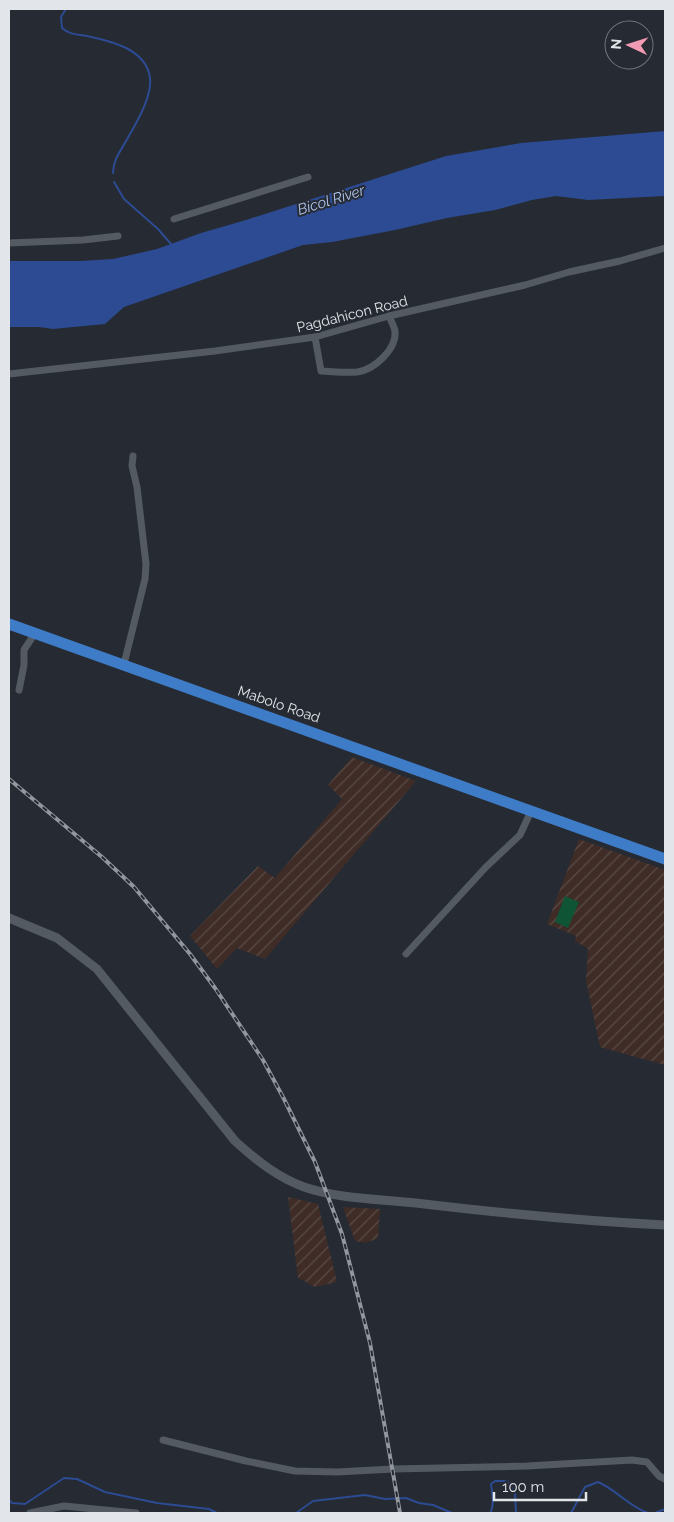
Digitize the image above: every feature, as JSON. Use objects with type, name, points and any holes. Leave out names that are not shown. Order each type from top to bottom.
[{"type":"highway","name":"Mabolo Road","points":[[9,624],[665,859]]},
{"type":"main road","points":[[9,918],[57,938],[98,970],[235,1141],[256,1160],[277,1174],[302,1186],[329,1194],[492,1212],[665,1225]]},
{"type":"street","points":[[174,219],[308,177]]},
{"type":"street","points":[[9,242],[74,240],[118,236]]},
{"type":"street","name":"Pagdahicon Road","points":[[9,374],[224,350],[315,337],[389,316],[525,285],[665,248]]},
{"type":"street","points":[[315,337],[321,371],[359,372],[372,367],[384,357],[392,344],[395,332],[389,316]]},
{"type":"street","points":[[124,664],[145,579],[146,564],[132,466],[133,456]]},
{"type":"street","points":[[19,690],[24,665],[24,650],[34,633]]},
{"type":"street","points":[[406,954],[486,867],[520,835],[535,812]]},
{"type":"street","points":[[163,1440],[295,1472],[527,1466],[632,1460],[647,1462],[659,1476],[665,1479]]},
{"type":"street","points":[[30,1513],[64,1506],[136,1513]]},
{"type":"shaded area","points":[[352,757],[416,781],[265,959],[237,948],[217,969],[190,936],[258,866],[275,878],[342,799],[328,785]]},
{"type":"shaded area","points":[[579,839],[665,870],[665,1065],[600,1047],[586,980],[588,949],[575,941],[576,936],[547,924]]},
{"type":"shaded area","points":[[288,1197],[318,1204],[337,1282],[315,1287],[298,1278]]},
{"type":"shaded area","points":[[343,1207],[380,1209],[378,1238],[366,1243],[355,1241]]},
{"type":"green space","points":[[565,896],[579,902],[568,928],[555,922]]},
{"type":"water","name":"Bicol River","points":[[665,131],[665,196],[588,200],[556,196],[395,230],[332,242],[303,245],[124,307],[105,324],[53,329],[9,327],[9,261],[113,259],[157,249],[201,233],[446,156],[521,143]]},
{"type":"waterway","points":[[66,9],[61,17],[62,28],[71,33],[105,40],[124,47],[140,57],[149,73],[150,81],[147,99],[117,156],[113,173]]},
{"type":"waterway","points":[[114,182],[124,199],[158,229],[171,244]]},
{"type":"waterway","points":[[9,1500],[12,1503],[25,1504],[64,1478],[77,1479],[105,1492],[157,1503],[209,1509],[217,1513]]},
{"type":"waterway","points":[[490,1513],[493,1503],[491,1484],[495,1481],[507,1481],[515,1492],[516,1513]]},
{"type":"waterway","points":[[571,1513],[585,1487],[598,1482],[635,1507],[648,1513]]},
{"type":"waterway","points":[[296,1513],[313,1501],[365,1495],[385,1499],[406,1498],[419,1503],[433,1505],[452,1513]]},
{"type":"waterway","points":[[655,1513],[665,1509]]},
{"type":"railway","points":[[9,779],[102,857],[134,887],[190,954],[215,988],[263,1060],[284,1099],[315,1162],[342,1234],[370,1343],[400,1513]]}]
